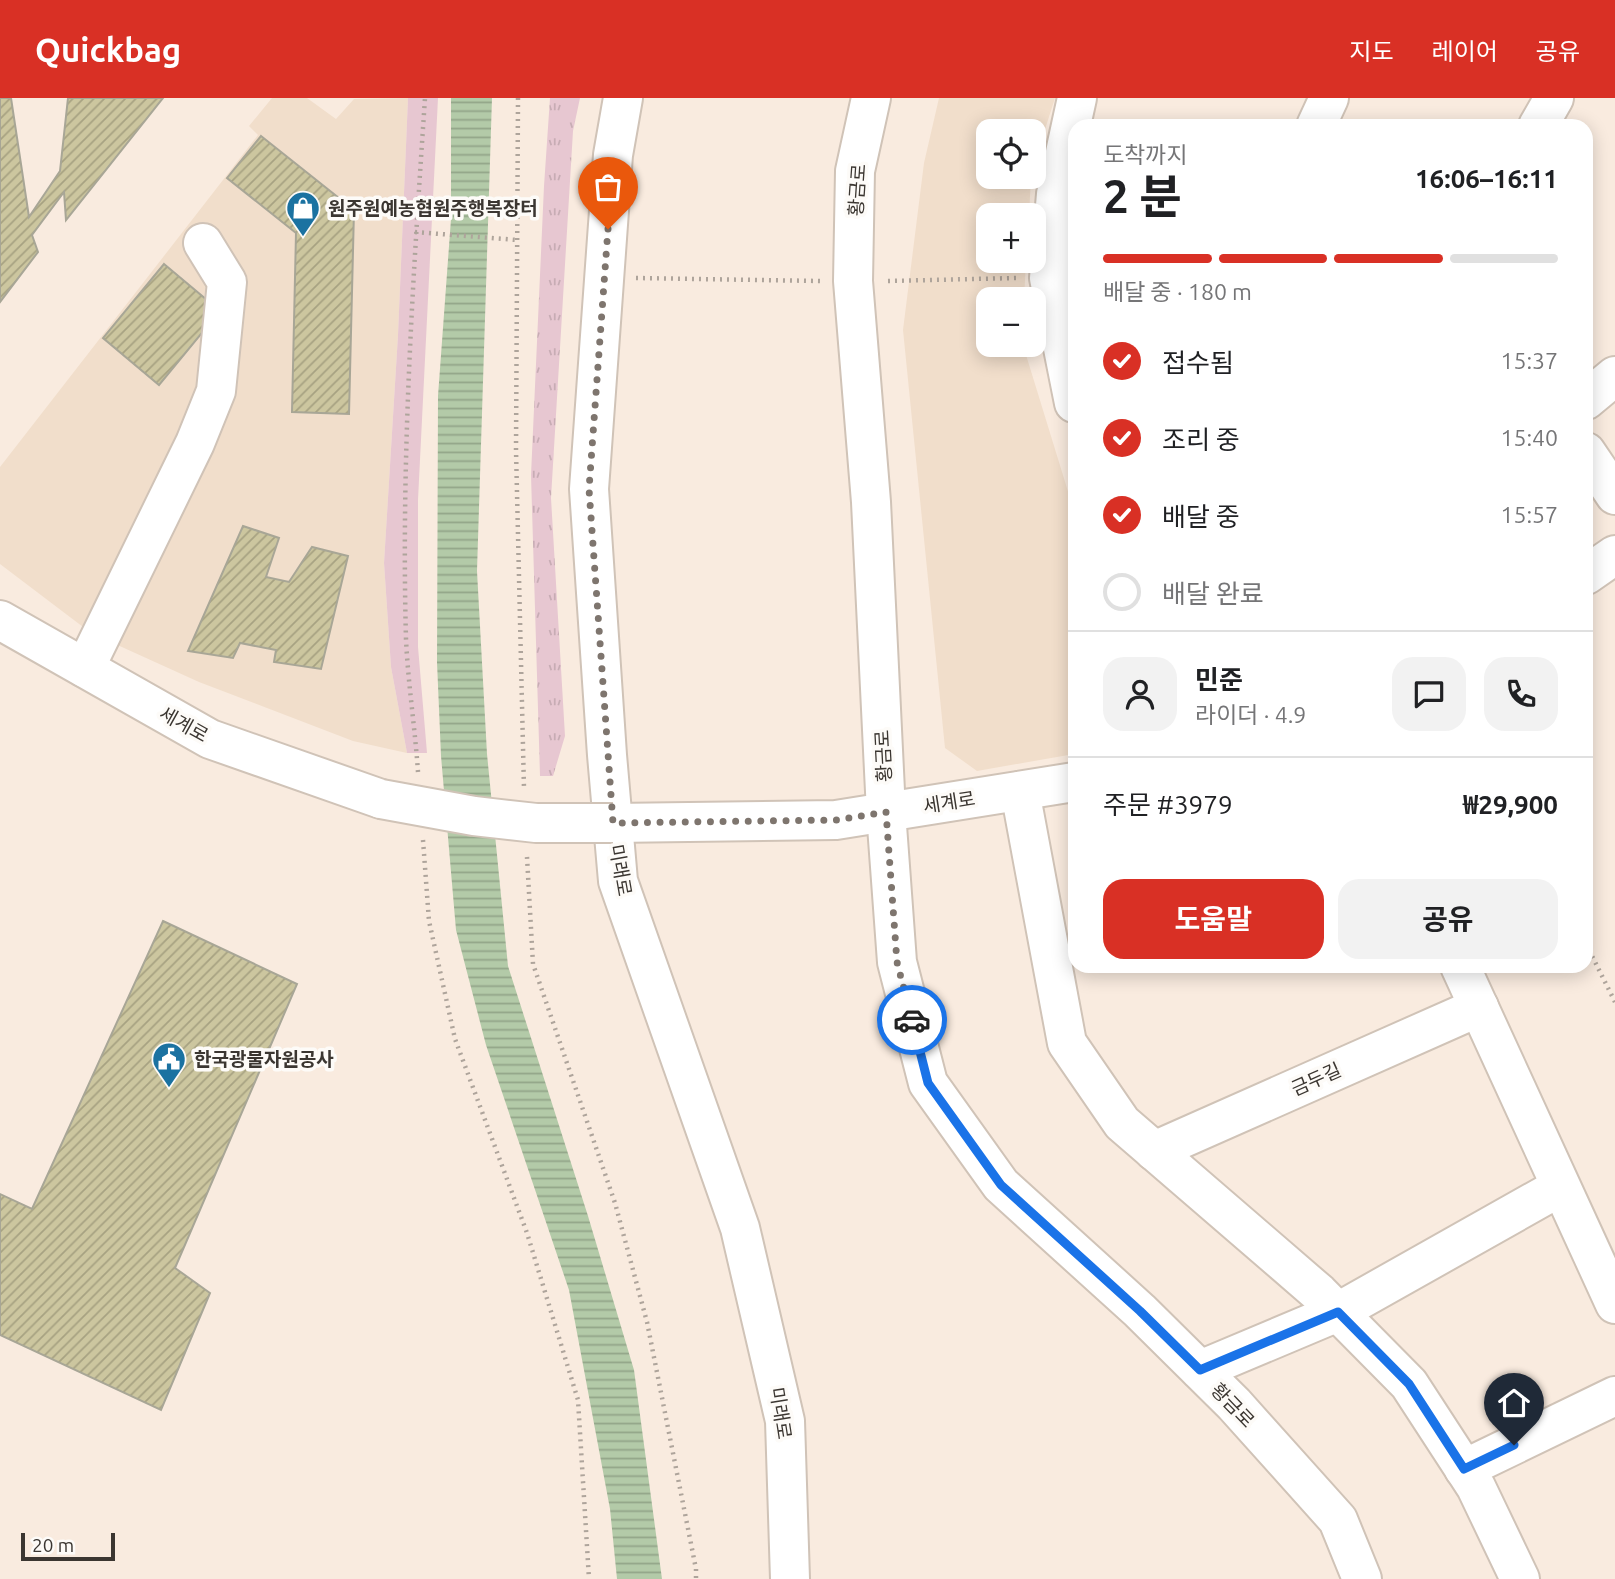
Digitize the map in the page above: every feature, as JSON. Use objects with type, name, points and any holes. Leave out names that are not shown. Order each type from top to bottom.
[{"type":"street","name":"미래로","points":[[623,98],[613,155],[589,489],[618,881],[740,1228],[785,1421],[790,1579]]},
{"type":"street","name":"황금로","points":[[872,98],[855,171],[853,281],[871,502],[886,812],[897,962],[928,1083],[1001,1185],[1140,1311],[1200,1370],[1338,1520],[1362,1579]]},
{"type":"street","points":[[1072,119],[1077,98]]},
{"type":"street","points":[[1319,119],[1329,98]]},
{"type":"street","points":[[1542,119],[1554,98]]},
{"type":"street","points":[[1068,139],[1056,194],[1049,278],[1068,373]]},
{"type":"street","points":[[85,668],[195,443],[216,391],[227,282],[203,243]]},
{"type":"street","points":[[1593,394],[1615,376]]},
{"type":"street","points":[[1593,462],[1615,495]]},
{"type":"street","points":[[1593,570],[1615,555]]},
{"type":"street","name":"세계로","points":[[0,620],[210,739],[381,799],[474,816],[536,823],[836,820],[1068,783]]},
{"type":"street","points":[[1020,791],[1061,946],[1067,1043],[1122,1124],[1319,1293],[1409,1384],[1476,1487],[1520,1579]]},
{"type":"street","points":[[1463,973],[1615,1304]]},
{"type":"street","name":"금두길","points":[[1154,1151],[1479,1007]]},
{"type":"street","points":[[1200,1370],[1338,1312],[1560,1187]]},
{"type":"street","points":[[1464,1469],[1615,1396]]},
{"type":"path","points":[[415,232],[517,240]]},
{"type":"path","points":[[1593,958],[1615,1002]]},
{"type":"shaded area","points":[[272,98],[307,98],[336,119],[354,99],[408,98],[398,335],[384,563],[391,667],[407,753],[353,741],[199,682],[91,633],[0,564],[0,467],[258,135],[249,126]]},
{"type":"shaded area","points":[[451,98],[492,98],[477,571],[487,754],[508,966],[634,1370],[662,1579],[617,1579],[610,1509],[569,1290],[486,1045],[456,930],[441,756],[437,662],[438,396],[451,219]]},
{"type":"shaded area","points":[[939,98],[1055,98],[1046,126],[1046,119],[976,119],[976,189],[1030,189],[1030,203],[976,203],[976,273],[1025,273],[1025,287],[976,287],[976,357],[1027,357],[1068,491],[1068,755],[977,771],[945,748],[903,330],[924,163]]},
{"type":"green space","points":[[408,98],[438,98],[418,500],[418,647],[427,753],[407,753],[391,667],[384,563],[398,335]]},
{"type":"green space","points":[[550,98],[580,98],[573,131],[551,498],[565,736],[553,776],[540,776],[531,475]]},
{"type":"building","points":[[0,98],[11,98],[29,217],[60,171],[68,98],[163,98],[66,220],[64,192],[32,235],[38,252],[0,302]]},
{"type":"building","points":[[261,136],[354,210],[349,414],[292,412],[296,233],[227,178]]},
{"type":"building","points":[[164,264],[220,311],[159,385],[103,338]]},
{"type":"building","points":[[243,526],[279,538],[266,577],[289,582],[312,547],[348,556],[321,669],[274,662],[276,650],[240,643],[233,658],[188,651]]},
{"type":"building","name":"한국광물자원공사","points":[[163,921],[297,984],[175,1268],[210,1293],[161,1410],[0,1335],[0,1194],[32,1209]]},
{"type":"way so far","points":[[608,229],[589,489],[613,823],[836,820],[886,812],[897,962],[912,1020]]},
{"type":"place","name":"원주원예농협원주행복장터","points":[[303,238]]},
{"type":"place","name":"한국광물자원공사","points":[[169,1089]]},
{"type":"route","points":[[912,1020],[928,1083],[1001,1185],[1140,1311],[1200,1370],[1338,1312],[1409,1384],[1464,1469],[1514,1445]]}]
